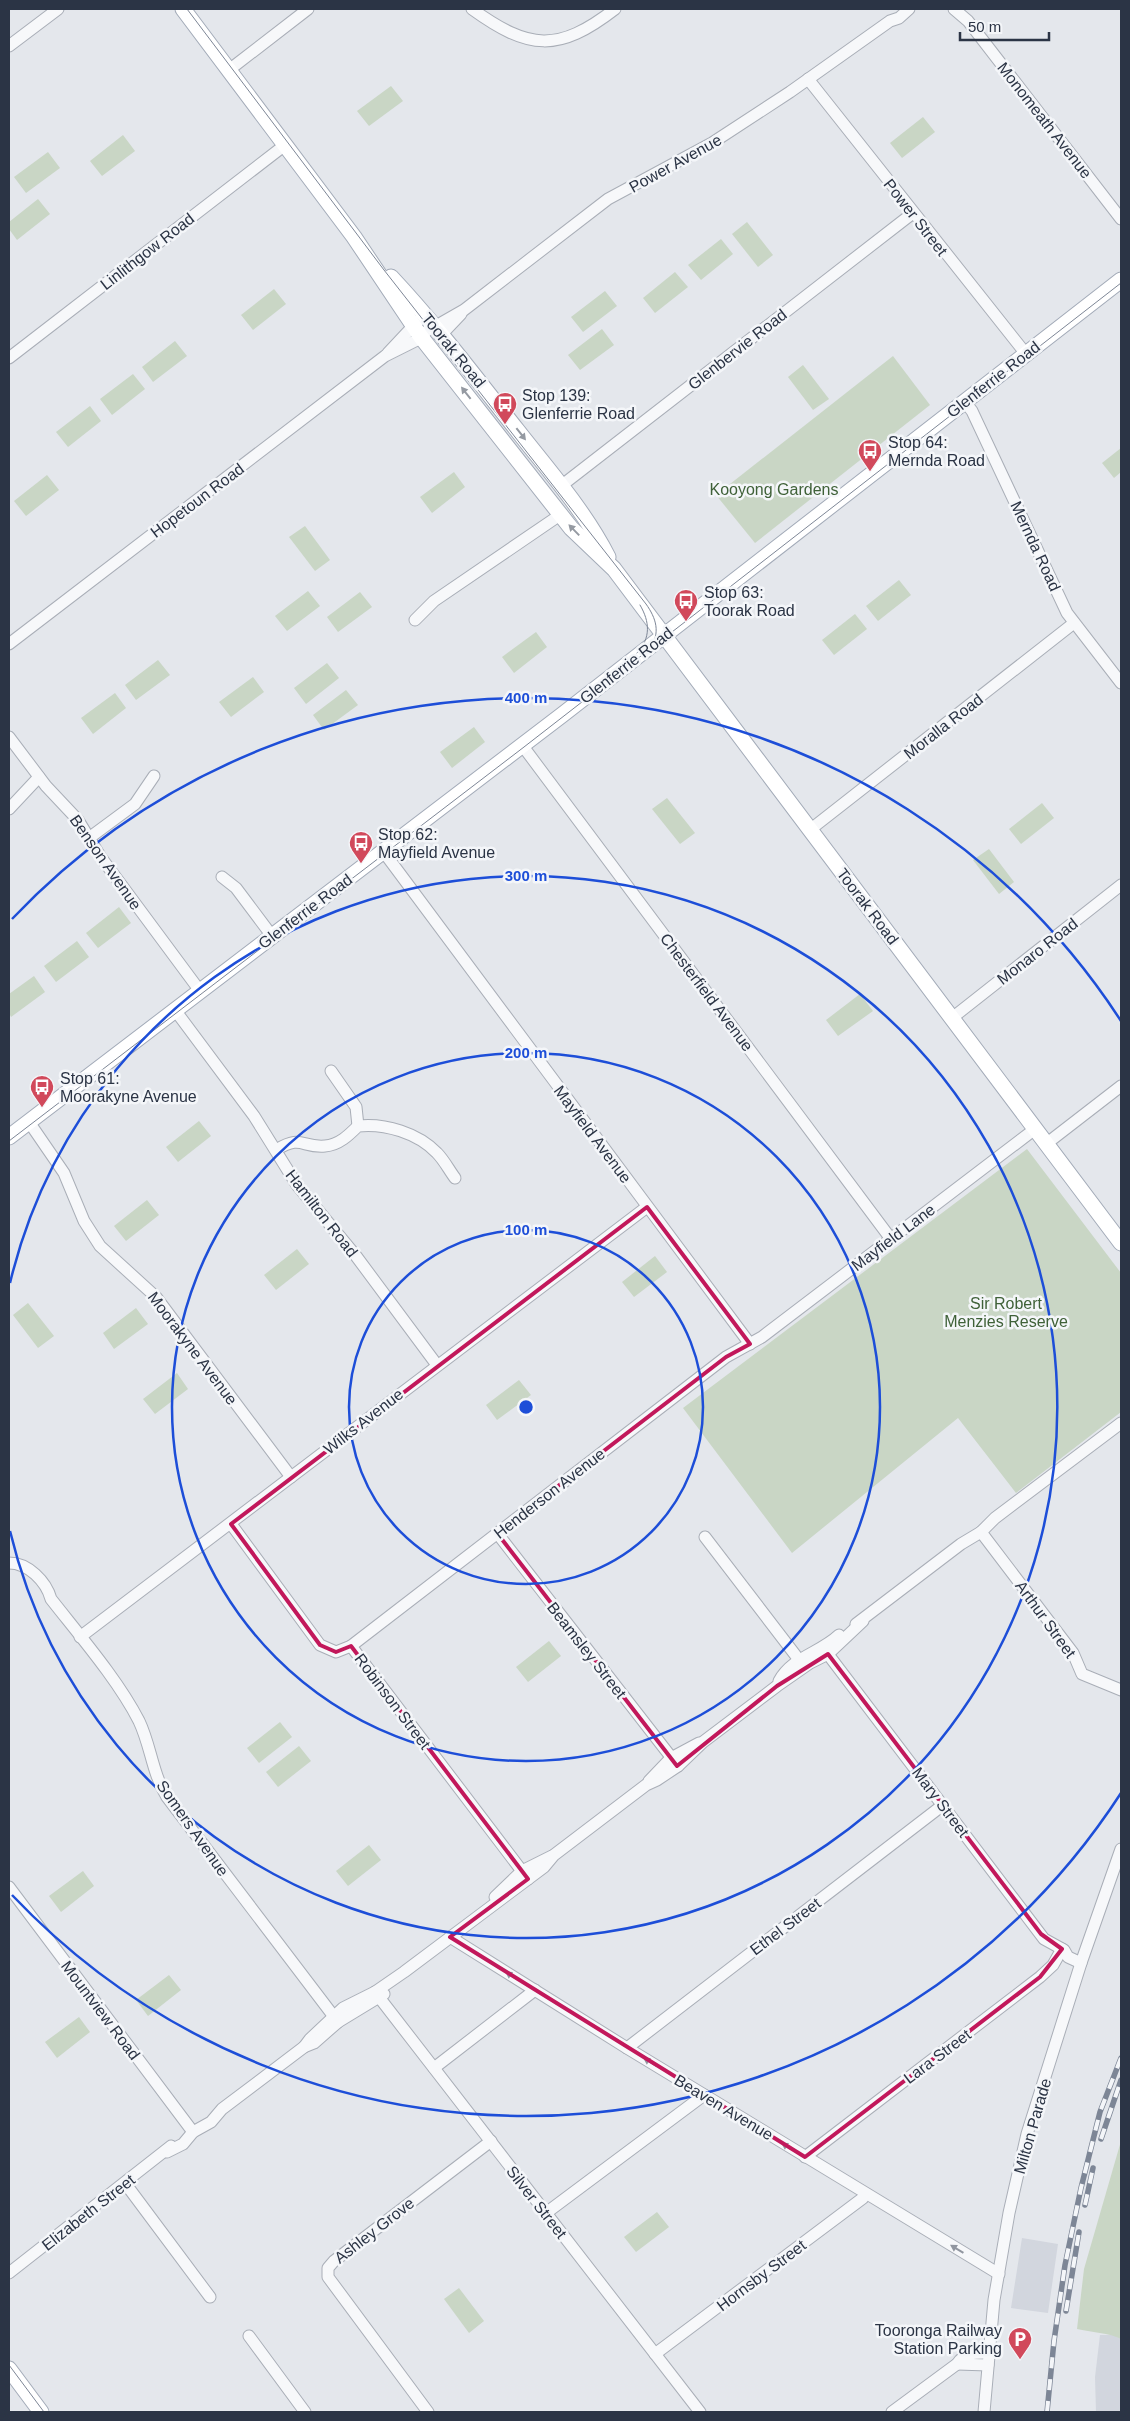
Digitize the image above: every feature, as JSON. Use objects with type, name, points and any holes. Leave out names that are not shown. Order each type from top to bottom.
[{"type":"main road","name":"Toorak Road","points":[[183,9],[354,236],[417,331],[571,528],[614,569]]},
{"type":"main road","name":"Toorak Road","points":[[354,236],[434,325],[585,517],[614,569],[1121,1244]]},
{"type":"main road","name":"Glenferrie Road","points":[[9,1137],[665,635],[1121,280]]},
{"type":"main road","points":[[9,2369],[41,2412]]},
{"type":"street","points":[[9,46],[58,9]]},
{"type":"street","points":[[229,70],[308,9]]},
{"type":"street","points":[[472,9],[510,34],[535,40],[574,36],[588,29],[615,9]]},
{"type":"street","name":"Power Avenue","points":[[890,21],[899,9]]},
{"type":"street","name":"Power Avenue","points":[[434,325],[464,310],[603,203],[712,143],[890,21],[899,18],[909,9]]},
{"type":"street","name":"Monomeath Avenue","points":[[954,9],[968,21],[1121,218]]},
{"type":"street","name":"Monomeath Avenue","points":[[963,9],[968,21]]},
{"type":"street","name":"Power Street","points":[[808,79],[1026,354]]},
{"type":"street","name":"Linlithgow Road","points":[[9,358],[285,145]]},
{"type":"street","name":"Glenbervie Road","points":[[561,486],[913,213]]},
{"type":"street","name":"Hopetoun Road","points":[[9,644],[417,331],[434,325]]},
{"type":"street","name":"Mernda Road","points":[[964,402],[972,411],[1068,613],[1121,682]]},
{"type":"street","points":[[415,620],[434,601],[560,514]]},
{"type":"street","name":"Moralla Road","points":[[811,830],[1074,623]]},
{"type":"street","name":"Benson Avenue","points":[[9,737],[39,777],[72,813],[100,856],[200,991]]},
{"type":"street","name":"Chesterfield Avenue","points":[[522,745],[891,1239]]},
{"type":"street","points":[[89,838],[134,804],[154,776]]},
{"type":"street","points":[[9,810],[39,777]]},
{"type":"street","name":"Mayfield Avenue","points":[[383,852],[750,1344]]},
{"type":"street","points":[[222,877],[236,888],[272,936]]},
{"type":"street","name":"Monaro Road","points":[[952,1018],[1121,885]]},
{"type":"street","name":"Hamilton Road","points":[[175,1010],[254,1116],[297,1185],[356,1256],[437,1365]]},
{"type":"street","points":[[331,1071],[356,1107],[358,1126]]},
{"type":"street","points":[[1046,1144],[1121,1086]]},
{"type":"street","name":"Moorakyne Avenue","points":[[29,1122],[64,1173],[84,1221],[100,1246],[156,1296],[291,1477]]},
{"type":"street","points":[[276,1150],[296,1141],[317,1146],[334,1144],[344,1139],[358,1126],[381,1126],[422,1142],[439,1155],[455,1178]]},
{"type":"street","name":"Mayfield Lane","points":[[750,1344],[762,1337],[1035,1129]]},
{"type":"street","name":"Wilks Avenue","points":[[80,1637],[647,1207]]},
{"type":"street","name":"Henderson Avenue","points":[[351,1646],[726,1357],[750,1344]]},
{"type":"street","name":"Elizabeth Street","points":[[9,2273],[167,2152],[184,2144],[191,2129],[211,2122],[222,2109],[304,2047],[335,2019],[343,2008],[377,1995],[487,1908],[525,1875],[554,1856],[646,1785],[654,1775],[674,1762],[690,1746],[703,1742],[776,1686],[802,1663],[826,1651],[961,1544],[982,1534],[1011,1506],[1121,1423]]},
{"type":"street","name":"Robinson Street","points":[[231,1524],[320,1645],[325,1649],[336,1652],[351,1646],[525,1875]]},
{"type":"street","name":"Beamsley Street","points":[[497,1533],[674,1762]]},
{"type":"street","name":"Arthur Street","points":[[982,1534],[1073,1653],[1082,1674],[1121,1690]]},
{"type":"street","points":[[705,1537],[802,1663]]},
{"type":"street","name":"Somers Avenue","points":[[9,1563],[18,1563],[29,1570],[32,1580],[43,1594],[51,1599],[80,1637],[138,1720],[156,1777],[167,1797],[335,2019]]},
{"type":"street","name":"Mary Street","points":[[826,1651],[1044,1939],[1063,1950],[1068,1957],[1081,1963]]},
{"type":"street","name":"Ethel Street","points":[[627,2048],[943,1805]]},
{"type":"street","name":"Milton Parade","points":[[984,2412],[988,2359],[999,2274],[1009,2213],[1027,2134],[1081,1963],[1121,1849]]},
{"type":"street","name":"Mountview Road","points":[[9,1887],[191,2129]]},
{"type":"street","name":"Beaven Avenue","points":[[450,1936],[627,2048],[999,2274]]},
{"type":"street","points":[[1063,1950],[1070,1948],[1086,1950]]},
{"type":"street","name":"Lara Street","points":[[805,2157],[1040,1977],[1053,1965],[1063,1950]]},
{"type":"street","points":[[434,2068],[535,1990]]},
{"type":"street","name":"Silver Street","points":[[377,1995],[700,2412]]},
{"type":"street","points":[[546,2213],[704,2095]]},
{"type":"street","name":"Ashley Grove","points":[[428,2412],[328,2277],[328,2268],[334,2261],[491,2141]]},
{"type":"street","points":[[125,2183],[210,2297]]},
{"type":"street","name":"Hornsby Street","points":[[655,2354],[866,2194]]},
{"type":"street","points":[[249,2336],[305,2412]]},
{"type":"street","points":[[892,2412],[957,2364],[967,2354],[988,2359]]},
{"type":"highlighted area","points":[[647,1207],[750,1344],[726,1357],[497,1533],[677,1766],[777,1686],[828,1654],[1041,1934],[1062,1949],[1040,1977],[805,2157],[450,1937],[528,1879],[351,1646],[336,1652],[320,1645],[231,1524]]},
{"type":"shaded area","points":[[1022,2238],[1058,2244],[1048,2313],[1011,2308]]},
{"type":"shaded area","points":[[1100,2335],[1114,2335],[1121,2339],[1121,2412],[1096,2412],[1095,2377]]},
{"type":"green space","points":[[391,86],[403,101],[369,126],[357,111]]},
{"type":"green space","points":[[923,117],[935,132],[902,158],[890,143]]},
{"type":"green space","points":[[123,135],[135,151],[102,176],[90,161]]},
{"type":"green space","points":[[48,152],[60,168],[26,193],[14,177]]},
{"type":"green space","points":[[38,199],[50,214],[17,240],[9,229],[9,222]]},
{"type":"green space","points":[[747,222],[773,255],[758,267],[732,234]]},
{"type":"green space","points":[[721,239],[733,254],[701,280],[688,265]]},
{"type":"green space","points":[[675,272],[688,287],[655,313],[643,298]]},
{"type":"green space","points":[[274,289],[286,304],[253,330],[241,315]]},
{"type":"green space","points":[[605,291],[617,306],[583,332],[571,317]]},
{"type":"green space","points":[[602,329],[614,345],[580,370],[568,355]]},
{"type":"green space","points":[[175,341],[187,356],[153,382],[142,367]]},
{"type":"green space","name":"Kooyong Gardens","points":[[893,356],[930,405],[755,543],[716,495]]},
{"type":"green space","points":[[803,365],[829,399],[813,410],[788,377]]},
{"type":"green space","points":[[133,374],[145,389],[112,415],[100,399]]},
{"type":"green space","points":[[90,406],[101,421],[68,447],[56,432]]},
{"type":"green space","points":[[1121,448],[1121,472],[1114,478],[1102,463]]},
{"type":"green space","points":[[454,472],[465,487],[432,513],[420,497]]},
{"type":"green space","points":[[47,475],[59,490],[26,516],[14,501]]},
{"type":"green space","points":[[305,526],[330,560],[315,571],[289,537]]},
{"type":"green space","points":[[899,580],[911,595],[878,621],[866,606]]},
{"type":"green space","points":[[308,591],[320,606],[287,631],[275,616]]},
{"type":"green space","points":[[360,592],[372,607],[338,632],[327,617]]},
{"type":"green space","points":[[855,614],[867,629],[834,655],[822,640]]},
{"type":"green space","points":[[536,632],[547,647],[514,673],[502,657]]},
{"type":"green space","points":[[158,660],[170,675],[136,700],[125,685]]},
{"type":"green space","points":[[327,663],[339,678],[306,704],[294,688]]},
{"type":"green space","points":[[253,677],[264,692],[231,717],[219,702]]},
{"type":"green space","points":[[346,690],[358,705],[324,730],[313,715]]},
{"type":"green space","points":[[115,693],[126,708],[93,734],[81,718]]},
{"type":"green space","points":[[474,727],[485,742],[452,768],[440,752]]},
{"type":"green space","points":[[667,798],[695,833],[680,844],[652,809]]},
{"type":"green space","points":[[1042,803],[1054,818],[1021,844],[1009,829]]},
{"type":"green space","points":[[989,849],[1014,882],[999,894],[973,860]]},
{"type":"green space","points":[[119,907],[131,923],[98,948],[86,933]]},
{"type":"green space","points":[[77,941],[89,957],[56,982],[44,966]]},
{"type":"green space","points":[[34,976],[45,992],[11,1017],[9,1013],[9,994]]},
{"type":"green space","points":[[860,994],[873,1011],[838,1036],[826,1020]]},
{"type":"green space","points":[[199,1121],[211,1136],[178,1162],[166,1147]]},
{"type":"green space","name":"Sir Robert Menzies Reserve","points":[[1027,1149],[1121,1273],[1121,1412],[1016,1493],[958,1418],[792,1553],[683,1408]]},
{"type":"green space","points":[[147,1200],[159,1215],[126,1241],[114,1226]]},
{"type":"green space","points":[[297,1249],[309,1264],[276,1290],[264,1275]]},
{"type":"green space","points":[[655,1256],[667,1272],[634,1297],[622,1282]]},
{"type":"green space","points":[[28,1303],[54,1336],[38,1348],[13,1315]]},
{"type":"green space","points":[[136,1308],[148,1324],[114,1349],[103,1333]]},
{"type":"green space","points":[[177,1373],[188,1389],[155,1414],[143,1399]]},
{"type":"green space","points":[[519,1380],[531,1395],[497,1420],[486,1405]]},
{"type":"green space","points":[[549,1641],[561,1656],[528,1682],[516,1667]]},
{"type":"green space","points":[[280,1722],[292,1737],[259,1763],[247,1748]]},
{"type":"green space","points":[[299,1746],[311,1761],[278,1787],[266,1772]]},
{"type":"green space","points":[[369,1845],[381,1860],[348,1886],[336,1871]]},
{"type":"green space","points":[[83,1871],[94,1886],[61,1912],[49,1896]]},
{"type":"green space","points":[[169,1975],[181,1990],[148,2016],[136,2000]]},
{"type":"green space","points":[[79,2017],[90,2032],[57,2058],[45,2042]]},
{"type":"green space","points":[[1121,2141],[1121,2339],[1106,2334],[1077,2329],[1084,2269]]},
{"type":"green space","points":[[657,2212],[669,2227],[636,2252],[624,2237]]},
{"type":"green space","points":[[459,2288],[484,2321],[469,2333],[444,2299]]},
{"type":"tram line","points":[[187,9],[384,270],[646,604],[655,620],[656,626],[655,637],[650,648]]},
{"type":"tram line","points":[[9,1141],[524,747],[1121,283]]},
{"type":"tram line","points":[[637,653],[645,642],[648,630],[646,618],[640,605]]},
{"type":"tram line","points":[[9,2365],[44,2412]]},
{"type":"railway","points":[[1047,2412],[1054,2341],[1065,2265],[1081,2188],[1100,2112],[1121,2058]]},
{"type":"railway","points":[[1101,2139],[1121,2080]]},
{"type":"railway","points":[[1085,2205],[1093,2168]]},
{"type":"railway","points":[[1066,2311],[1079,2232]]},
{"type":"place","name":"Stop 139: Glenferrie Road","points":[[505,425]]},
{"type":"place","name":"Stop 64: Mernda Road","points":[[870,472]]},
{"type":"place","name":"Stop 63: Toorak Road","points":[[686,622]]},
{"type":"place","name":"Stop 62: Mayfield Avenue","points":[[361,864]]},
{"type":"place","name":"Stop 61: Moorakyne Avenue","points":[[42,1108]]},
{"type":"place","name":"Tooronga Railway Station Parking","points":[[1020,2360]]}]
